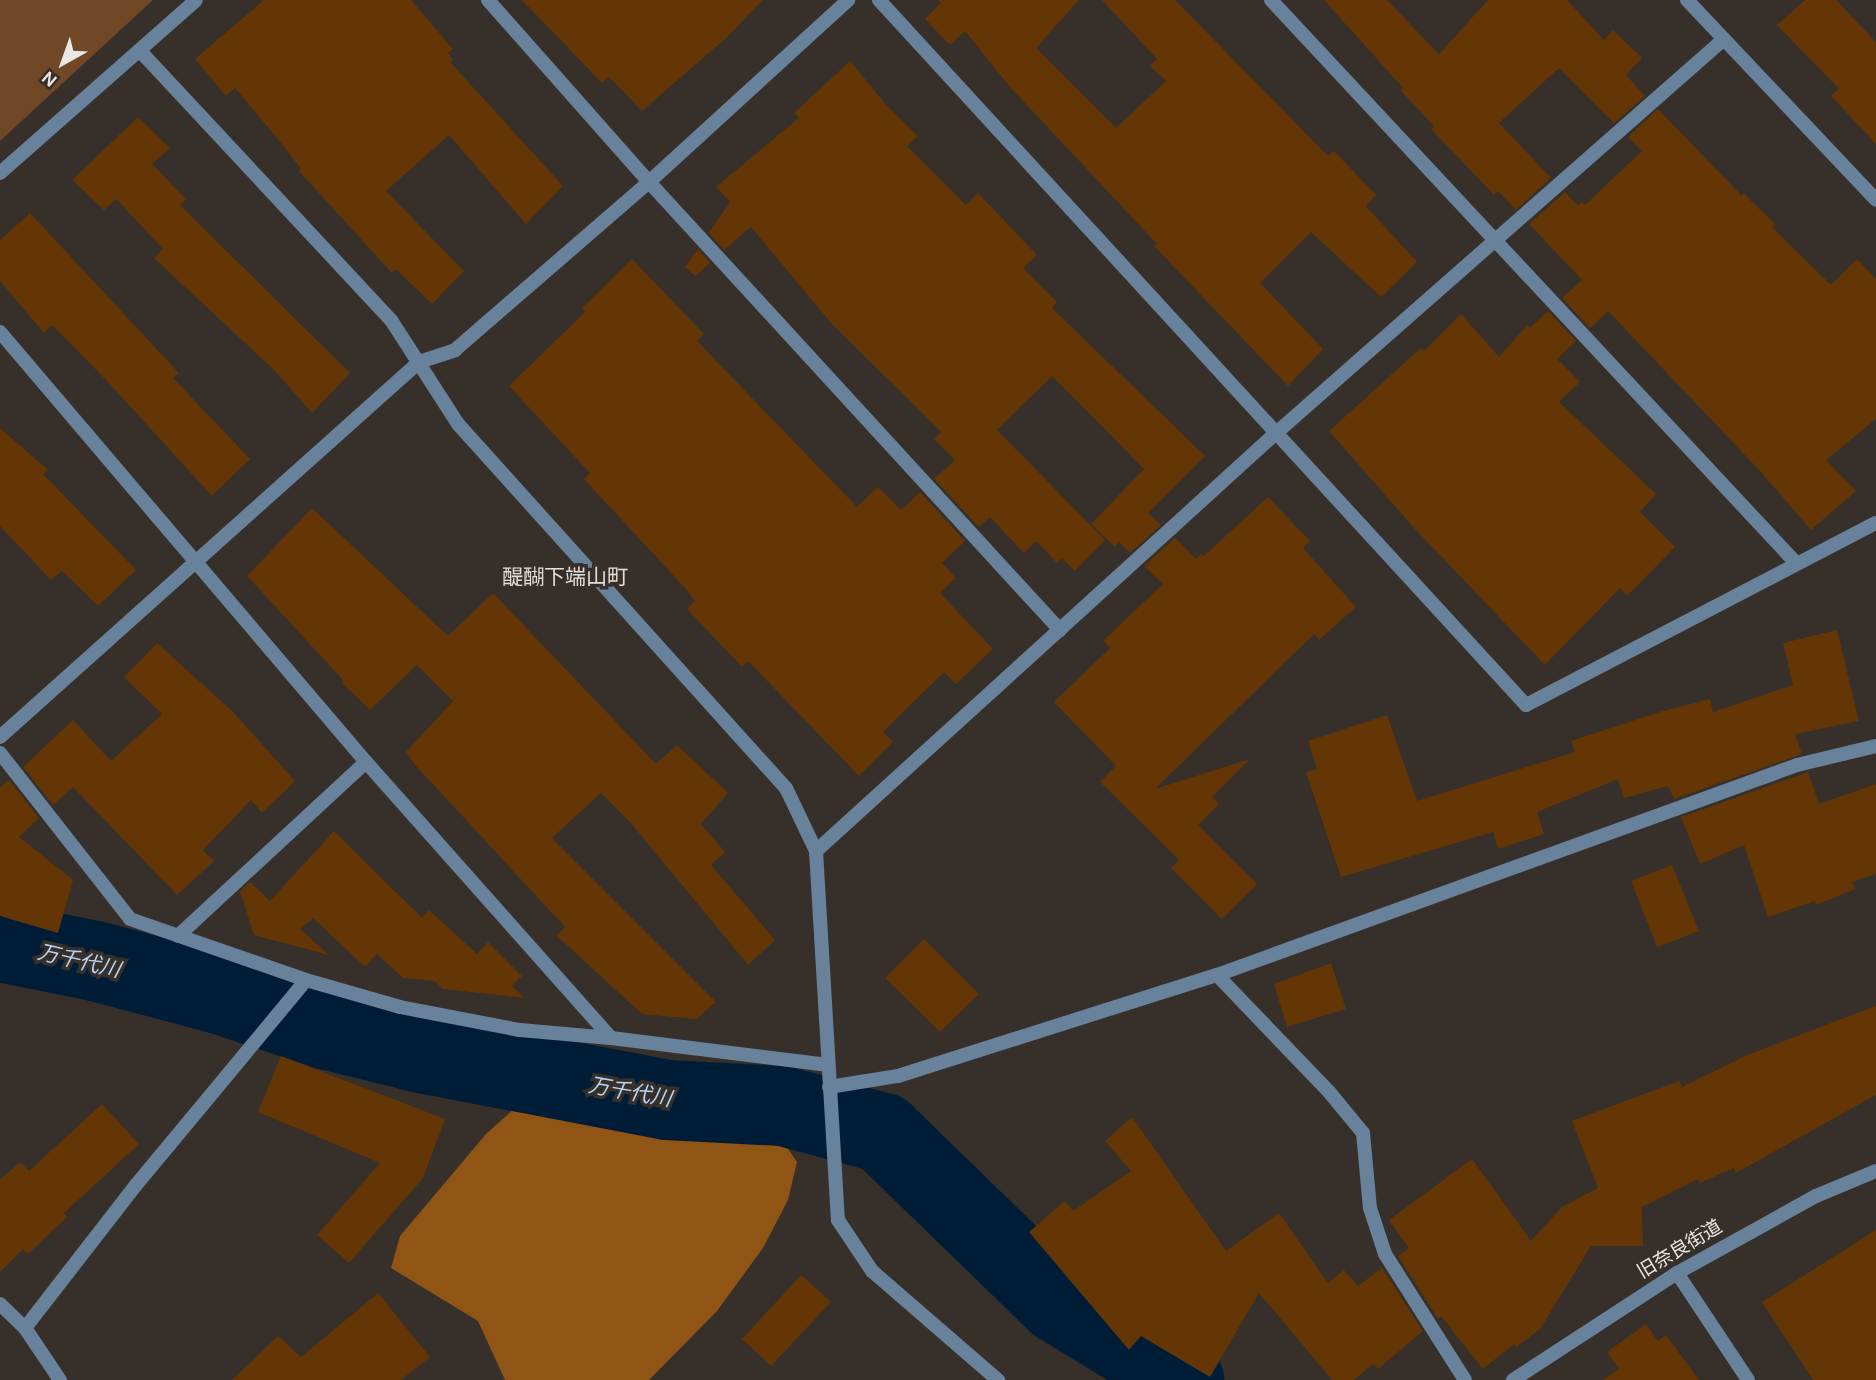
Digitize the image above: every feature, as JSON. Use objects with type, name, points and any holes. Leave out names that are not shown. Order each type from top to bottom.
[{"type":"street","points":[[0,173],[141,52],[196,0]]},
{"type":"street","points":[[488,0],[649,182],[1060,630]]},
{"type":"street","points":[[0,737],[193,561],[419,362],[455,350],[649,182],[848,0]]},
{"type":"street","points":[[879,0],[1526,705],[1876,523]]},
{"type":"street","points":[[1271,0],[1796,563]]},
{"type":"street","points":[[1687,0],[1876,200]]},
{"type":"street","points":[[816,851],[1275,434],[1724,39]]},
{"type":"street","points":[[141,52],[391,320],[458,424],[786,788],[816,851],[838,1220],[872,1271],[998,1380]]},
{"type":"street","points":[[0,332],[366,762],[611,1038]]},
{"type":"street","points":[[830,1092],[898,1076],[1217,975],[1797,765],[1876,746]]},
{"type":"street","points":[[0,753],[130,919],[306,980],[400,1007],[520,1030],[611,1038],[828,1065]]},
{"type":"street","points":[[178,936],[366,762]]},
{"type":"street","points":[[1217,975],[1330,1093],[1363,1133],[1370,1208],[1385,1254],[1465,1380]]},
{"type":"street","points":[[25,1328],[136,1185],[306,980]]},
{"type":"street","name":"旧奈良街道","points":[[1513,1380],[1677,1273],[1816,1196],[1875,1173]]},
{"type":"street","points":[[1677,1273],[1748,1380]]},
{"type":"street","points":[[0,1304],[25,1328],[60,1380]]},
{"type":"shaded area","points":[[0,0],[153,0],[0,141]]},
{"type":"shaded area","points":[[575,1096],[655,1115],[724,1112],[778,1134],[797,1162],[788,1200],[763,1248],[717,1311],[649,1380],[505,1380],[478,1321],[391,1268],[400,1236],[486,1134],[526,1098]]},
{"type":"building","points":[[264,0],[411,0],[453,49],[448,53],[453,60],[450,62],[563,186],[526,224],[449,135],[386,191],[464,271],[432,304],[396,269],[392,273],[299,171],[301,169],[281,143],[235,88],[226,96],[195,59]]},
{"type":"building","points":[[522,0],[763,0],[726,38],[642,111],[609,77],[602,83]]},
{"type":"building","points":[[938,0],[1079,0],[1036,48],[1116,128],[1166,81],[1150,66],[1157,59],[1102,0],[1175,0],[1328,156],[1334,151],[1376,195],[1366,206],[1417,262],[1381,297],[1311,232],[1260,283],[1323,349],[1288,386],[1154,246],[1157,244],[1009,86],[965,31],[950,45],[925,19],[941,3]]},
{"type":"building","points":[[1324,0],[1387,0],[1439,54],[1488,0],[1567,0],[1604,40],[1613,30],[1642,58],[1626,75],[1645,96],[1614,123],[1559,68],[1499,123],[1551,178],[1516,210],[1498,191],[1494,195],[1431,129],[1434,126],[1400,90],[1403,88]]},
{"type":"building","points":[[1805,0],[1836,0],[1876,42],[1876,144],[1831,96],[1839,89],[1777,25]]},
{"type":"building","points":[[850,61],[888,107],[918,136],[907,146],[966,205],[978,193],[1037,255],[1023,268],[1057,302],[1052,308],[1205,456],[1148,513],[1161,525],[1130,553],[1119,542],[1115,547],[1091,524],[1144,469],[1052,376],[997,430],[1105,540],[1075,571],[1062,558],[1057,563],[1036,541],[1024,553],[990,517],[979,527],[934,479],[955,460],[934,439],[941,432],[831,323],[751,227],[724,250],[709,233],[730,202],[716,187],[799,118],[794,113]]},
{"type":"building","points":[[1658,109],[1742,196],[1744,194],[1775,224],[1772,227],[1831,285],[1857,259],[1876,279],[1876,419],[1826,460],[1856,491],[1811,530],[1760,471],[1608,311],[1590,328],[1562,298],[1582,280],[1529,224],[1565,192],[1578,206],[1582,202],[1585,205],[1642,151],[1628,137]]},
{"type":"building","points":[[138,117],[170,148],[152,164],[186,199],[180,205],[350,373],[312,413],[274,370],[154,258],[163,249],[116,199],[104,210],[72,180]]},
{"type":"building","points":[[30,213],[179,373],[173,378],[250,459],[212,496],[52,325],[44,333],[0,281],[0,240]]},
{"type":"building","points":[[698,249],[710,263],[695,276],[685,267]]},
{"type":"building","points":[[632,259],[704,334],[697,341],[857,507],[878,487],[901,510],[920,492],[965,541],[942,563],[956,578],[940,593],[993,649],[956,684],[944,672],[883,732],[893,742],[859,776],[748,661],[742,667],[687,609],[695,601],[685,588],[584,479],[590,473],[509,386],[585,312],[582,308]]},
{"type":"building","points":[[1548,311],[1576,341],[1557,359],[1580,382],[1559,402],[1656,494],[1640,512],[1675,547],[1627,596],[1620,588],[1545,665],[1414,528],[1329,431],[1421,348],[1424,351],[1461,314],[1499,357],[1527,325],[1530,328]]},
{"type":"building","points":[[0,428],[48,470],[43,474],[136,570],[98,606],[62,571],[51,580],[0,526]]},
{"type":"building","points":[[1268,497],[1310,541],[1303,548],[1356,607],[1319,640],[1314,634],[1155,789],[1250,759],[1212,797],[1219,804],[1198,825],[1257,884],[1222,919],[1171,868],[1179,860],[1100,782],[1116,766],[1054,702],[1110,648],[1103,641],[1163,584],[1144,566],[1175,538],[1196,559],[1201,554],[1204,556]]},
{"type":"building","points":[[312,508],[448,636],[493,593],[656,764],[677,745],[728,793],[701,824],[725,852],[711,865],[775,940],[748,965],[630,822],[601,793],[552,838],[716,1002],[696,1019],[642,1014],[557,936],[565,927],[416,766],[406,752],[453,701],[417,665],[370,710],[342,683],[344,681],[247,576]]},
{"type":"building","points":[[1837,630],[1859,721],[1795,734],[1802,754],[1674,799],[1668,786],[1624,798],[1618,779],[1537,812],[1544,834],[1498,849],[1493,832],[1341,877],[1306,772],[1317,769],[1308,741],[1387,715],[1417,801],[1575,752],[1571,741],[1663,711],[1710,699],[1713,712],[1793,685],[1783,643]]},
{"type":"building","points":[[157,643],[233,712],[295,781],[262,813],[251,800],[203,850],[214,861],[177,895],[73,787],[53,805],[23,767],[73,720],[111,761],[162,714],[124,677]]},
{"type":"building","points":[[1808,772],[1819,804],[1876,784],[1876,874],[1852,882],[1855,889],[1816,905],[1815,901],[1768,917],[1744,845],[1700,864],[1681,817]]},
{"type":"building","points":[[9,780],[39,818],[19,837],[73,880],[58,933],[0,916],[0,788]]},
{"type":"building","points":[[334,831],[422,918],[429,910],[477,954],[488,942],[522,976],[512,986],[525,998],[443,989],[435,981],[403,978],[377,954],[365,967],[313,918],[300,929],[329,955],[254,935],[240,891],[250,882],[270,901]]},
{"type":"building","points":[[1672,865],[1699,931],[1657,947],[1631,881]]},
{"type":"building","points":[[924,939],[979,994],[940,1032],[885,978]]},
{"type":"building","points":[[1331,963],[1346,1009],[1287,1027],[1274,984]]},
{"type":"building","points":[[1876,1006],[1876,1095],[1736,1173],[1734,1168],[1700,1183],[1698,1179],[1642,1207],[1643,1246],[1591,1246],[1540,1329],[1516,1347],[1514,1344],[1483,1369],[1441,1316],[1438,1319],[1398,1256],[1409,1248],[1389,1220],[1472,1159],[1531,1241],[1562,1207],[1598,1188],[1572,1121],[1679,1081],[1682,1087],[1747,1055]]},
{"type":"building","points":[[281,1056],[445,1119],[423,1178],[349,1263],[317,1235],[380,1163],[258,1112]]},
{"type":"building","points":[[102,1104],[139,1144],[64,1213],[67,1217],[28,1254],[23,1249],[0,1272],[0,1180],[20,1162],[29,1171]]},
{"type":"building","points":[[1132,1117],[1226,1251],[1279,1213],[1328,1283],[1344,1270],[1358,1286],[1382,1268],[1423,1331],[1378,1369],[1373,1364],[1354,1380],[1332,1380],[1259,1293],[1210,1377],[1141,1336],[1129,1350],[1029,1232],[1065,1201],[1073,1211],[1131,1171],[1105,1141]]},
{"type":"building","points":[[1876,1230],[1876,1380],[1813,1380],[1762,1302]]},
{"type":"building","points":[[801,1275],[831,1302],[771,1366],[742,1339]]},
{"type":"building","points":[[378,1293],[430,1357],[401,1380],[232,1380],[278,1336],[301,1357]]},
{"type":"building","points":[[1646,1324],[1658,1341],[1666,1335],[1699,1380],[1603,1380],[1619,1369],[1607,1352]]},
{"type":"waterway","name":"万千代川","points":[[0,942],[95,961],[220,994],[328,1030],[426,1054],[667,1100],[783,1106],[883,1133],[1058,1303],[1184,1380]]},
{"type":"district","name":"醍醐下端山町","points":[[565,577]]}]
